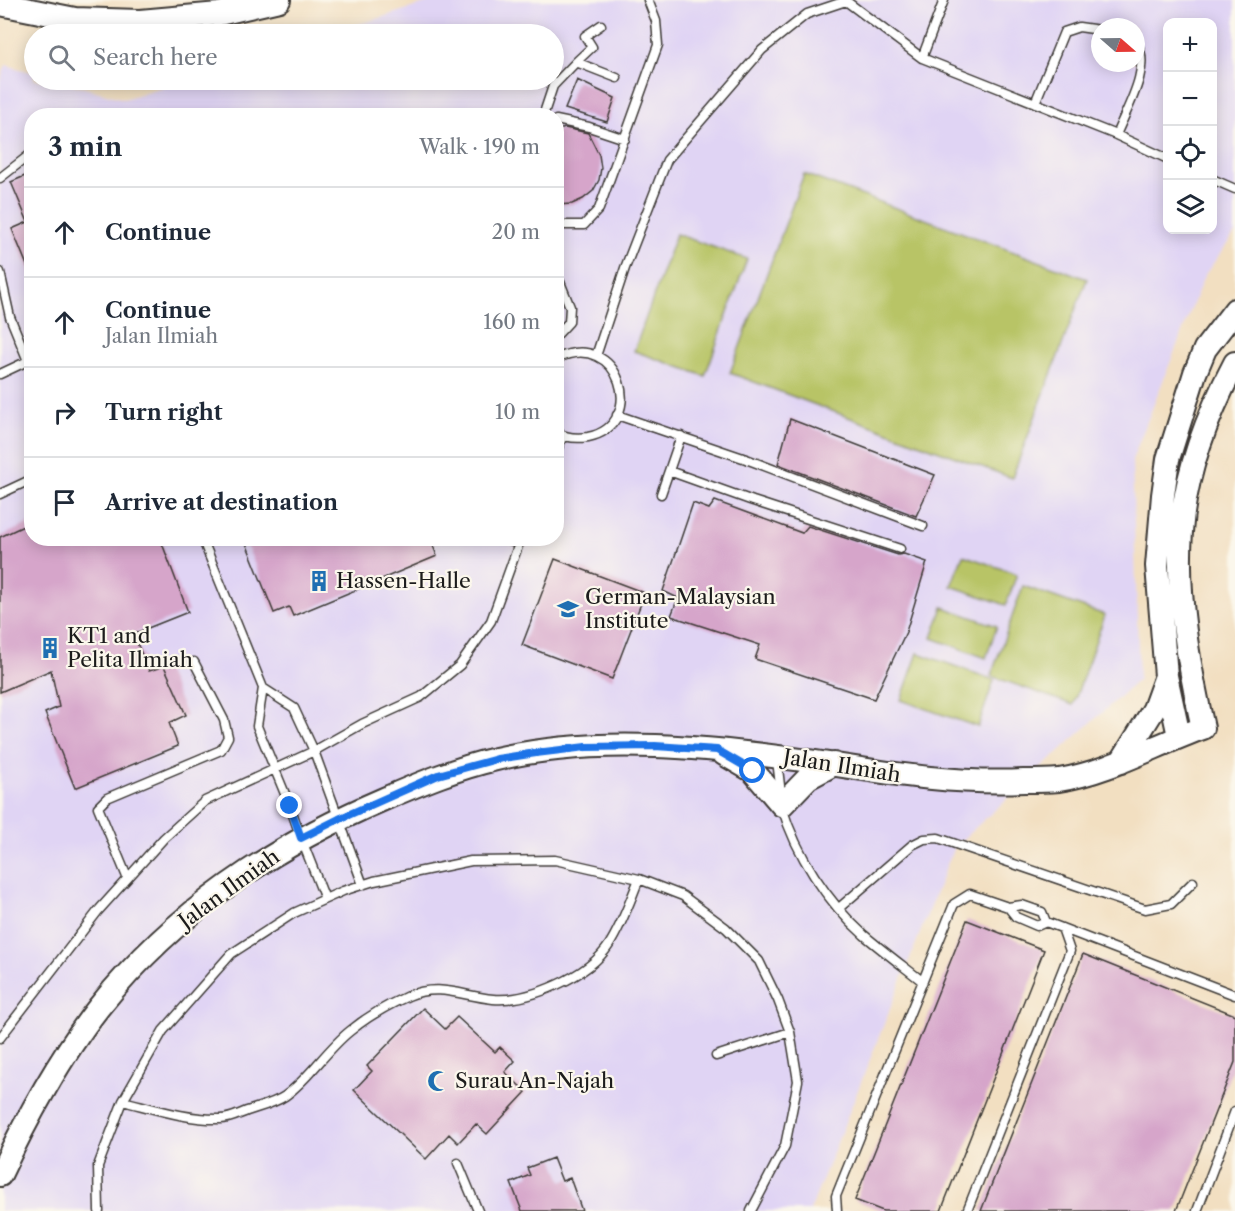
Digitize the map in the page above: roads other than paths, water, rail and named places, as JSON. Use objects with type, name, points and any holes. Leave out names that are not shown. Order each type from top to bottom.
[{"type":"street","points":[[0,4],[75,19],[140,21],[219,14],[279,0]]},
{"type":"street","points":[[1179,736],[1166,676],[1157,566],[1168,459],[1195,373],[1205,349],[1235,310]]},
{"type":"street","name":"Jalan Ilmiah","points":[[0,1175],[66,1054],[99,1007],[153,947],[201,905],[256,864],[339,819],[438,775],[497,759],[586,747],[655,746],[776,756],[920,778],[987,783],[1059,780],[1105,768],[1203,728],[1191,673],[1185,628],[1181,533],[1185,500],[1202,435],[1235,363]]},
{"type":"street","points":[[1121,762],[1154,709],[1166,676]]},
{"type":"street","points":[[717,750],[753,771],[782,805],[808,778],[834,764]]},
{"type":"lane","points":[[564,225],[584,225],[598,209],[625,139],[658,45],[656,21],[648,0]]},
{"type":"lane","points":[[922,58],[944,0]]},
{"type":"lane","points":[[597,356],[630,254],[667,160],[762,50],[807,14],[846,1],[922,58],[1116,135],[1163,157]]},
{"type":"lane","points":[[564,75],[592,48],[585,36],[601,25]]},
{"type":"lane","points":[[1035,103],[1064,32],[1079,27],[1091,29]]},
{"type":"lane","points":[[576,62],[617,78]]},
{"type":"lane","points":[[1116,135],[1141,72]]},
{"type":"lane","points":[[546,108],[552,90]]},
{"type":"lane","points":[[564,122],[625,139]]},
{"type":"lane","points":[[0,178],[24,159]]},
{"type":"lane","points":[[1214,180],[1235,189]]},
{"type":"lane","points":[[0,273],[10,317],[24,347]]},
{"type":"lane","points":[[564,292],[570,307],[569,322],[564,327]]},
{"type":"lane","points":[[564,356],[583,352],[597,356],[608,363],[617,374],[622,388],[622,402],[608,428],[594,436],[579,439],[564,435]]},
{"type":"lane","points":[[0,374],[24,363]]},
{"type":"lane","points":[[617,415],[681,436],[923,526]]},
{"type":"lane","points":[[661,494],[681,436]]},
{"type":"lane","points":[[669,471],[764,505],[900,549]]},
{"type":"lane","points":[[0,494],[24,483]]},
{"type":"lane","points":[[205,546],[263,688],[257,726],[325,899]]},
{"type":"lane","points":[[0,1038],[98,911],[164,838],[205,801],[314,751],[362,724],[421,697],[460,665],[491,621],[518,546]]},
{"type":"lane","points":[[128,877],[98,807],[107,798],[221,750],[228,737],[224,720],[194,662]]},
{"type":"lane","points":[[263,688],[294,708],[314,751],[363,885]]},
{"type":"lane","points":[[776,756],[782,805],[806,863],[839,908],[862,933],[922,981]]},
{"type":"lane","points":[[839,908],[912,846],[924,839],[938,838],[1145,909],[1171,904],[1193,882]]},
{"type":"lane","points":[[99,1211],[98,1166],[123,1101],[163,1031],[231,954],[294,913],[363,885],[471,861],[555,860],[639,879],[682,897],[726,928],[759,961],[778,1000],[790,1032],[798,1082],[784,1146],[751,1211]]},
{"type":"lane","points":[[123,1101],[179,1114],[224,1119],[283,1097],[305,1079],[349,1032],[380,1011],[409,996],[428,990],[446,990],[495,999],[529,995],[549,989],[580,972],[607,947],[621,923],[639,879]]},
{"type":"lane","points":[[837,1211],[836,1196],[954,904],[970,894],[1008,907],[1022,905],[1042,912],[1046,922]]},
{"type":"lane","points":[[1008,907],[1016,917],[1037,926],[1046,922],[1235,995]]},
{"type":"lane","points":[[967,1211],[1070,951],[1062,928]]},
{"type":"lane","points":[[716,1056],[790,1032]]},
{"type":"lane","points":[[1197,1211],[1235,1111]]},
{"type":"lane","points":[[458,1163],[478,1211]]},
{"type":"place","name":"Hassen-Halle","points":[[319,581]]},
{"type":"place","name":"German-Malaysian Institute","points":[[568,609]]},
{"type":"place","name":"KT1 and Pelita Ilmiah","points":[[50,648]]},
{"type":"place","name":"Surau An-Najah","points":[[438,1081]]}]
